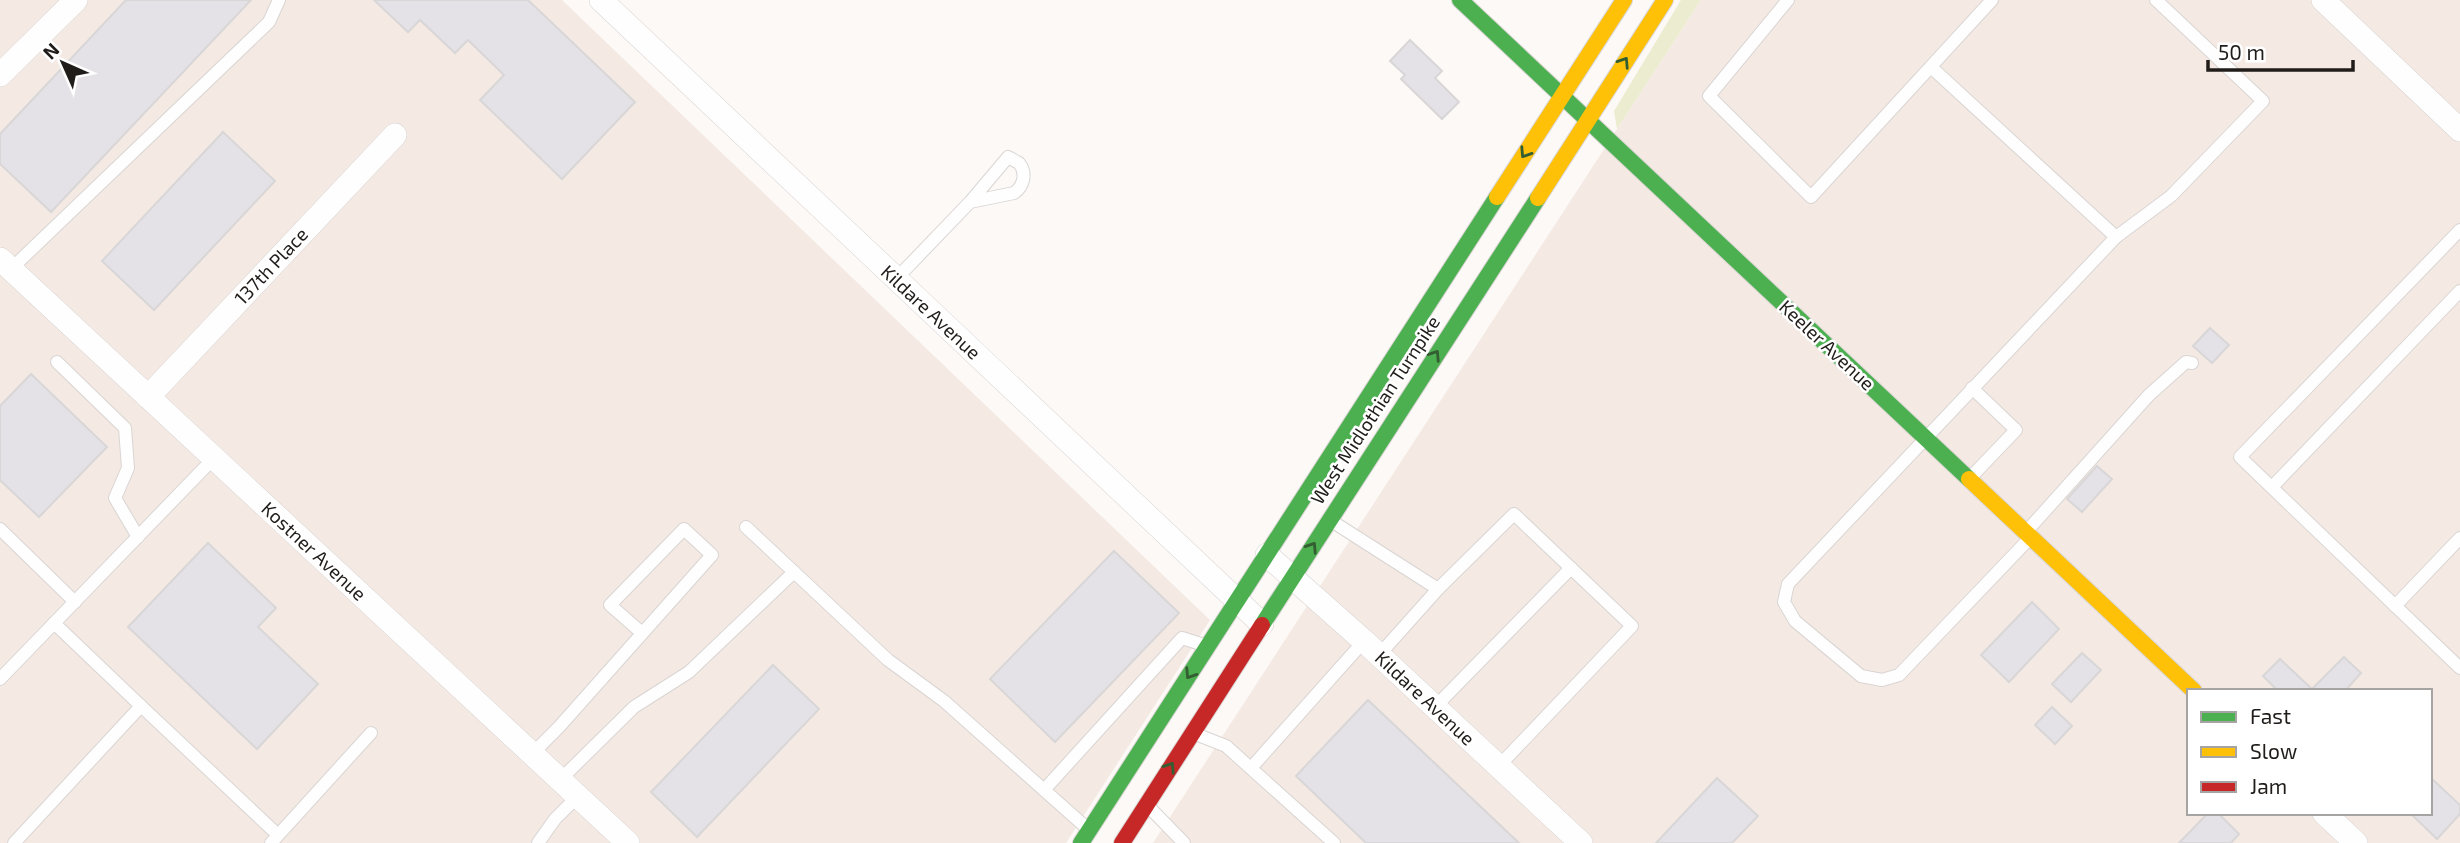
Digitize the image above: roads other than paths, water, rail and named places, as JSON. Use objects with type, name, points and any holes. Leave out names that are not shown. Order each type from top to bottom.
[{"type":"main road","name":"Keeler Avenue","points":[[1460,0],[2192,689]]},
{"type":"main road","name":"West Midlothian Turnpike","points":[[1085,837],[1624,0]]},
{"type":"main road","name":"West Midlothian Turnpike","points":[[1122,843],[1665,0]]},
{"type":"street","points":[[0,75],[76,0]]},
{"type":"street","name":"Kildare Avenue","points":[[601,0],[1262,624]]},
{"type":"street","points":[[2323,0],[2460,130]]},
{"type":"street","name":"137th Place","points":[[148,397],[395,135]]},
{"type":"street","name":"Kostner Avenue","points":[[5,264],[628,843]]},
{"type":"street","name":"Kildare Avenue","points":[[1267,555],[1372,648],[1581,843]]},
{"type":"street","points":[[2327,815],[2356,843]]},
{"type":"lane","points":[[5,264],[268,22],[279,0]]},
{"type":"lane","points":[[1788,0],[1709,96],[1811,197],[1992,0]]},
{"type":"lane","points":[[2156,0],[2263,100],[2171,196],[2116,237],[1788,584],[1784,602],[1795,621],[1861,676],[1882,680],[1899,675],[2028,534],[2149,395],[2186,362],[2192,363]]},
{"type":"lane","points":[[1931,67],[2116,237]]},
{"type":"lane","points":[[896,279],[970,202]]},
{"type":"lane","points":[[2460,230],[2240,457],[2460,668]]},
{"type":"lane","points":[[2272,487],[2460,291]]},
{"type":"lane","points":[[57,362],[125,428],[128,468],[115,498],[138,537]]},
{"type":"lane","points":[[1969,478],[2016,430],[1972,388]]},
{"type":"lane","points":[[0,679],[214,458]]},
{"type":"lane","points":[[1251,768],[1372,648],[1438,589],[1514,514],[1632,626],[1499,766]]},
{"type":"lane","points":[[1330,520],[1438,589]]},
{"type":"lane","points":[[746,527],[888,660],[944,701],[1044,790],[1085,837]]},
{"type":"lane","points":[[0,529],[75,602]]},
{"type":"lane","points":[[533,754],[642,633],[712,555],[684,529],[610,605],[642,633]]},
{"type":"lane","points":[[2395,606],[2460,538]]},
{"type":"lane","points":[[1435,707],[1571,568]]},
{"type":"lane","points":[[560,780],[634,707],[689,672],[794,572]]},
{"type":"lane","points":[[54,623],[274,839],[371,733]]},
{"type":"lane","points":[[1044,790],[1182,638],[1208,646]]},
{"type":"lane","points":[[14,843],[141,706]]},
{"type":"lane","points":[[1192,733],[1226,746],[1334,843]]},
{"type":"lane","points":[[538,843],[578,796]]},
{"type":"lane","points":[[1147,805],[1184,843]]}]
